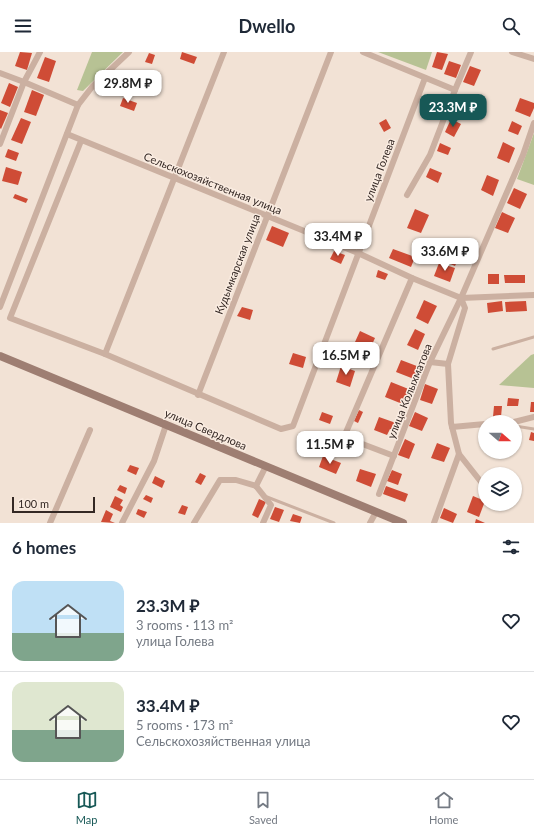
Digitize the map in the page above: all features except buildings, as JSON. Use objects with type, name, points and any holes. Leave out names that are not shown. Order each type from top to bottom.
[{"type":"main road","name":"улица Свердлова","points":[[0,356],[403,523]]},
{"type":"street","points":[[0,144],[24,82],[40,52]]},
{"type":"street","points":[[0,307],[78,105],[92,87],[129,52]]},
{"type":"street","points":[[105,354],[224,52]]},
{"type":"street","name":"Кудымкарская улица","points":[[198,395],[331,52]]},
{"type":"street","points":[[363,52],[373,53],[425,78],[455,90]]},
{"type":"street","points":[[407,195],[430,155],[471,52]]},
{"type":"street","points":[[512,52],[534,59]]},
{"type":"street","points":[[0,73],[78,105]]},
{"type":"street","name":"улица Голева","points":[[198,395],[281,429],[293,426],[425,78]]},
{"type":"street","name":"улица Колыхматова","points":[[379,494],[430,362],[461,298],[520,162],[534,123]]},
{"type":"street","name":"Сельскохозяйственная улица","points":[[67,134],[81,141],[267,215],[461,298],[534,295]]},
{"type":"street","points":[[81,141],[10,318],[105,354],[198,395]]},
{"type":"street","points":[[394,456],[344,437],[412,278]]},
{"type":"street","name":"улица Колыхматова","points":[[459,454],[452,427],[448,364],[465,308],[461,298]]},
{"type":"street","points":[[430,362],[448,364]]},
{"type":"street","points":[[522,420],[534,417]]},
{"type":"street","points":[[122,523],[154,461],[166,425]]},
{"type":"street","points":[[452,427],[478,425]]},
{"type":"street","points":[[50,523],[90,430]]},
{"type":"street","points":[[459,454],[478,478]]},
{"type":"street","points":[[434,523],[459,454]]},
{"type":"street","points":[[256,486],[266,466]]},
{"type":"street","points":[[194,523],[220,480],[236,480],[256,486],[271,505],[263,523]]},
{"type":"street","points":[[370,523],[376,512]]},
{"type":"lane","points":[[493,349],[534,337]]},
{"type":"lane","points":[[522,427],[534,429]]},
{"type":"lane","points":[[264,496],[334,523]]},
{"type":"green space","points":[[92,52],[123,52],[83,91],[77,90]]},
{"type":"green space","points":[[378,52],[432,52],[426,70]]},
{"type":"green space","points":[[534,133],[534,185],[517,179]]},
{"type":"green space","points":[[534,354],[534,388],[499,385],[531,355]]}]
